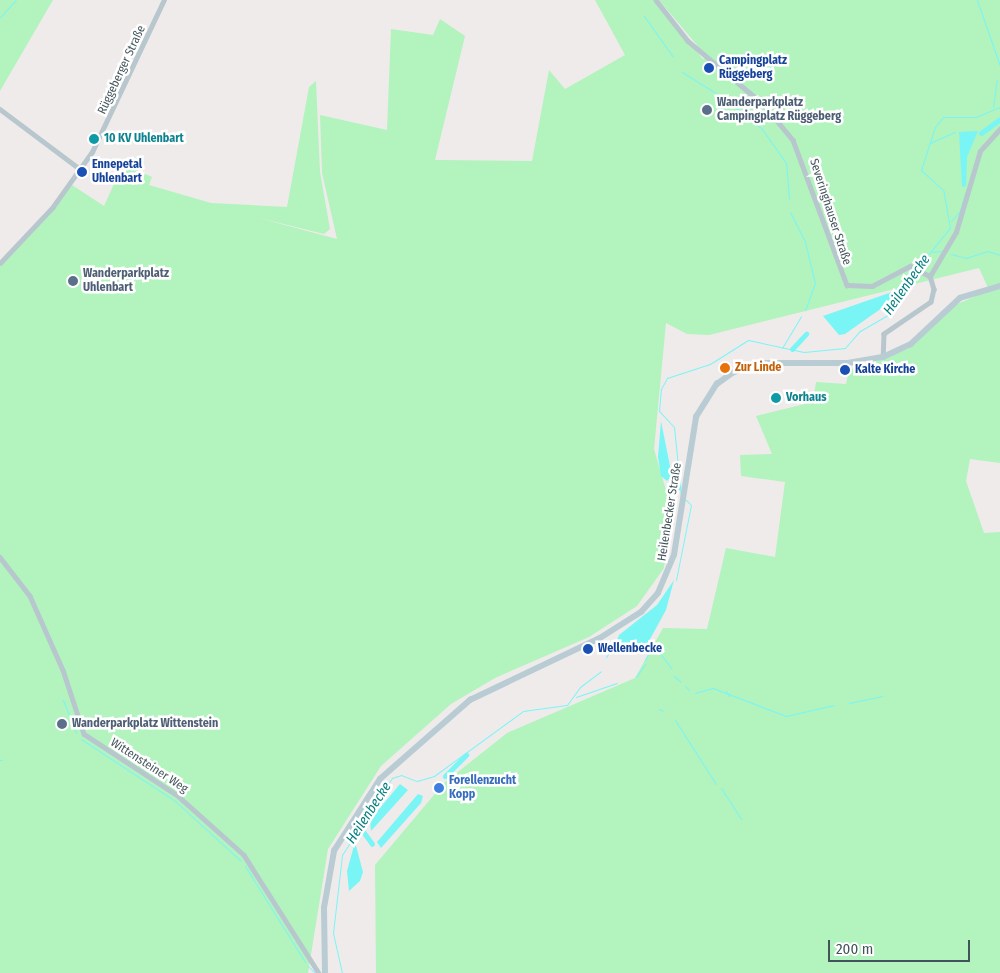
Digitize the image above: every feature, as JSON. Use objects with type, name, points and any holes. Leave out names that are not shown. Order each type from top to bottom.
[{"type":"main road","name":"Heilenbecker Straße","points":[[325,973],[324,908],[330,864],[343,832],[370,792],[426,734],[475,697],[600,638],[641,612],[668,577],[698,412],[726,376],[768,362],[848,363],[883,357],[911,344],[960,298],[1000,286]]},
{"type":"street","name":"Rüggeberger Straße","points":[[0,263],[40,222],[80,169],[116,108],[164,0]]},
{"type":"street","name":"Severinghauser Straße","points":[[656,0],[688,41],[763,104],[793,140],[844,282],[852,288],[872,286],[914,266],[930,276]]},
{"type":"street","points":[[0,109],[80,169]]},
{"type":"street","points":[[883,357],[884,334],[930,302],[934,289],[930,276],[956,232],[980,152],[1000,129]]},
{"type":"street","name":"Wittensteiner Weg","points":[[0,557],[30,596],[63,670],[84,734],[177,795],[244,855],[319,973]]},
{"type":"green space","points":[[0,0],[53,0],[0,91]]},
{"type":"green space","points":[[595,0],[654,0],[703,59],[707,57],[659,0],[1000,0],[1000,463],[970,459],[966,481],[984,533],[1000,532],[1000,973],[376,973],[375,865],[444,783],[507,733],[635,678],[663,628],[707,629],[726,548],[775,557],[785,482],[741,476],[740,455],[772,454],[756,416],[813,402],[816,382],[846,384],[849,370],[908,349],[953,306],[989,290],[979,268],[709,335],[687,334],[666,323],[654,449],[670,504],[664,568],[637,606],[589,637],[495,678],[451,704],[381,766],[328,849],[308,973],[0,973],[0,266],[72,185],[104,206],[123,164],[152,177],[149,185],[211,203],[287,207],[309,87],[316,81],[320,172],[330,229],[324,234],[255,217],[337,239],[322,173],[320,115],[387,130],[391,29],[433,35],[440,19],[465,36],[435,160],[532,161],[549,70],[565,89],[625,55]]},
{"type":"water","points":[[978,131],[967,157],[966,186],[962,187],[959,132]]},
{"type":"water","points":[[892,292],[895,296],[889,303],[845,334],[839,335],[823,316]]},
{"type":"water","points":[[661,421],[672,476],[667,481],[661,476],[658,457]]},
{"type":"water","points":[[674,580],[666,610],[644,650],[619,648],[616,643],[619,635],[657,605]]},
{"type":"water","points":[[400,784],[408,790],[371,831],[370,820]]},
{"type":"water","points":[[418,794],[423,796],[421,803],[381,848],[377,842]]},
{"type":"water","points":[[355,842],[363,872],[360,881],[349,891],[347,871]]},
{"type":"waterway","points":[[0,17],[16,0]]},
{"type":"waterway","points":[[977,0],[1000,66]]},
{"type":"waterway","points":[[644,16],[673,57]]},
{"type":"waterway","points":[[682,72],[724,98],[762,129],[786,163],[789,200]]},
{"type":"waterway","points":[[993,107],[997,79]]},
{"type":"waterway","name":"Heilenbecke","points":[[917,268],[950,228],[943,190],[921,170],[935,127],[943,117],[976,117],[1000,107]]},
{"type":"waterway","points":[[981,133],[1000,119]]},
{"type":"waterway","points":[[930,143],[955,132]]},
{"type":"waterway","points":[[951,221],[960,211],[965,193]]},
{"type":"waterway","points":[[790,212],[805,242],[815,283],[805,310]]},
{"type":"waterway","name":"Heilenbecke","points":[[932,252],[941,251]]},
{"type":"waterway","points":[[951,254],[966,258],[987,251],[1000,255]]},
{"type":"waterway","name":"Heilenbecke","points":[[681,497],[674,427],[659,411],[661,389],[667,378],[710,364],[748,340],[804,352],[845,348],[860,331],[889,314],[915,271]]},
{"type":"waterway","points":[[893,294],[909,279]]},
{"type":"waterway","points":[[782,348],[801,316]]},
{"type":"waterway","points":[[792,349],[806,334]]},
{"type":"waterway","name":"Heilenbecke","points":[[676,580],[691,505],[685,499]]},
{"type":"waterway","points":[[645,660],[652,647],[656,648],[672,669]]},
{"type":"waterway","points":[[636,677],[645,664]]},
{"type":"waterway","name":"Heilenbecke","points":[[342,973],[333,933],[342,855],[392,778],[401,775],[417,781],[434,776],[523,711],[567,705],[580,687],[601,671]]},
{"type":"waterway","points":[[674,676],[681,682]]},
{"type":"waterway","points":[[576,697],[617,683]]},
{"type":"waterway","points":[[685,686],[689,690]]},
{"type":"waterway","points":[[695,693],[713,688],[786,716],[834,705]]},
{"type":"waterway","points":[[726,691],[729,696]]},
{"type":"waterway","points":[[849,703],[882,696]]},
{"type":"waterway","points":[[63,700],[76,733]]},
{"type":"waterway","points":[[659,709],[663,711]]},
{"type":"waterway","points":[[675,720],[716,784]]},
{"type":"waterway","points":[[81,739],[175,801],[241,861]]},
{"type":"waterway","points":[[445,776],[466,755]]},
{"type":"waterway","points":[[721,788],[741,819]]},
{"type":"waterway","points":[[359,826],[372,844]]},
{"type":"waterway","points":[[245,866],[305,962]]},
{"type":"waterway","points":[[308,966],[315,973]]},
{"type":"place","name":"Campingplatz Rüggeberg","points":[[709,68]]},
{"type":"place","name":"Wanderparkplatz Campingplatz Rüggeberg","points":[[707,110]]},
{"type":"place","name":"10 KV Uhlenbart","points":[[94,139]]},
{"type":"place","name":"Ennepetal Uhlenbart","points":[[82,172]]},
{"type":"place","name":"Wanderparkplatz Uhlenbart","points":[[73,281]]},
{"type":"place","name":"Zur Linde","points":[[725,368]]},
{"type":"place","name":"Kalte Kirche","points":[[845,370]]},
{"type":"place","name":"Vorhaus","points":[[776,398]]},
{"type":"place","name":"Wellenbecke","points":[[588,649]]},
{"type":"place","name":"Wanderparkplatz Wittenstein","points":[[62,724]]},
{"type":"place","name":"Forellenzucht Kopp","points":[[439,788]]}]
